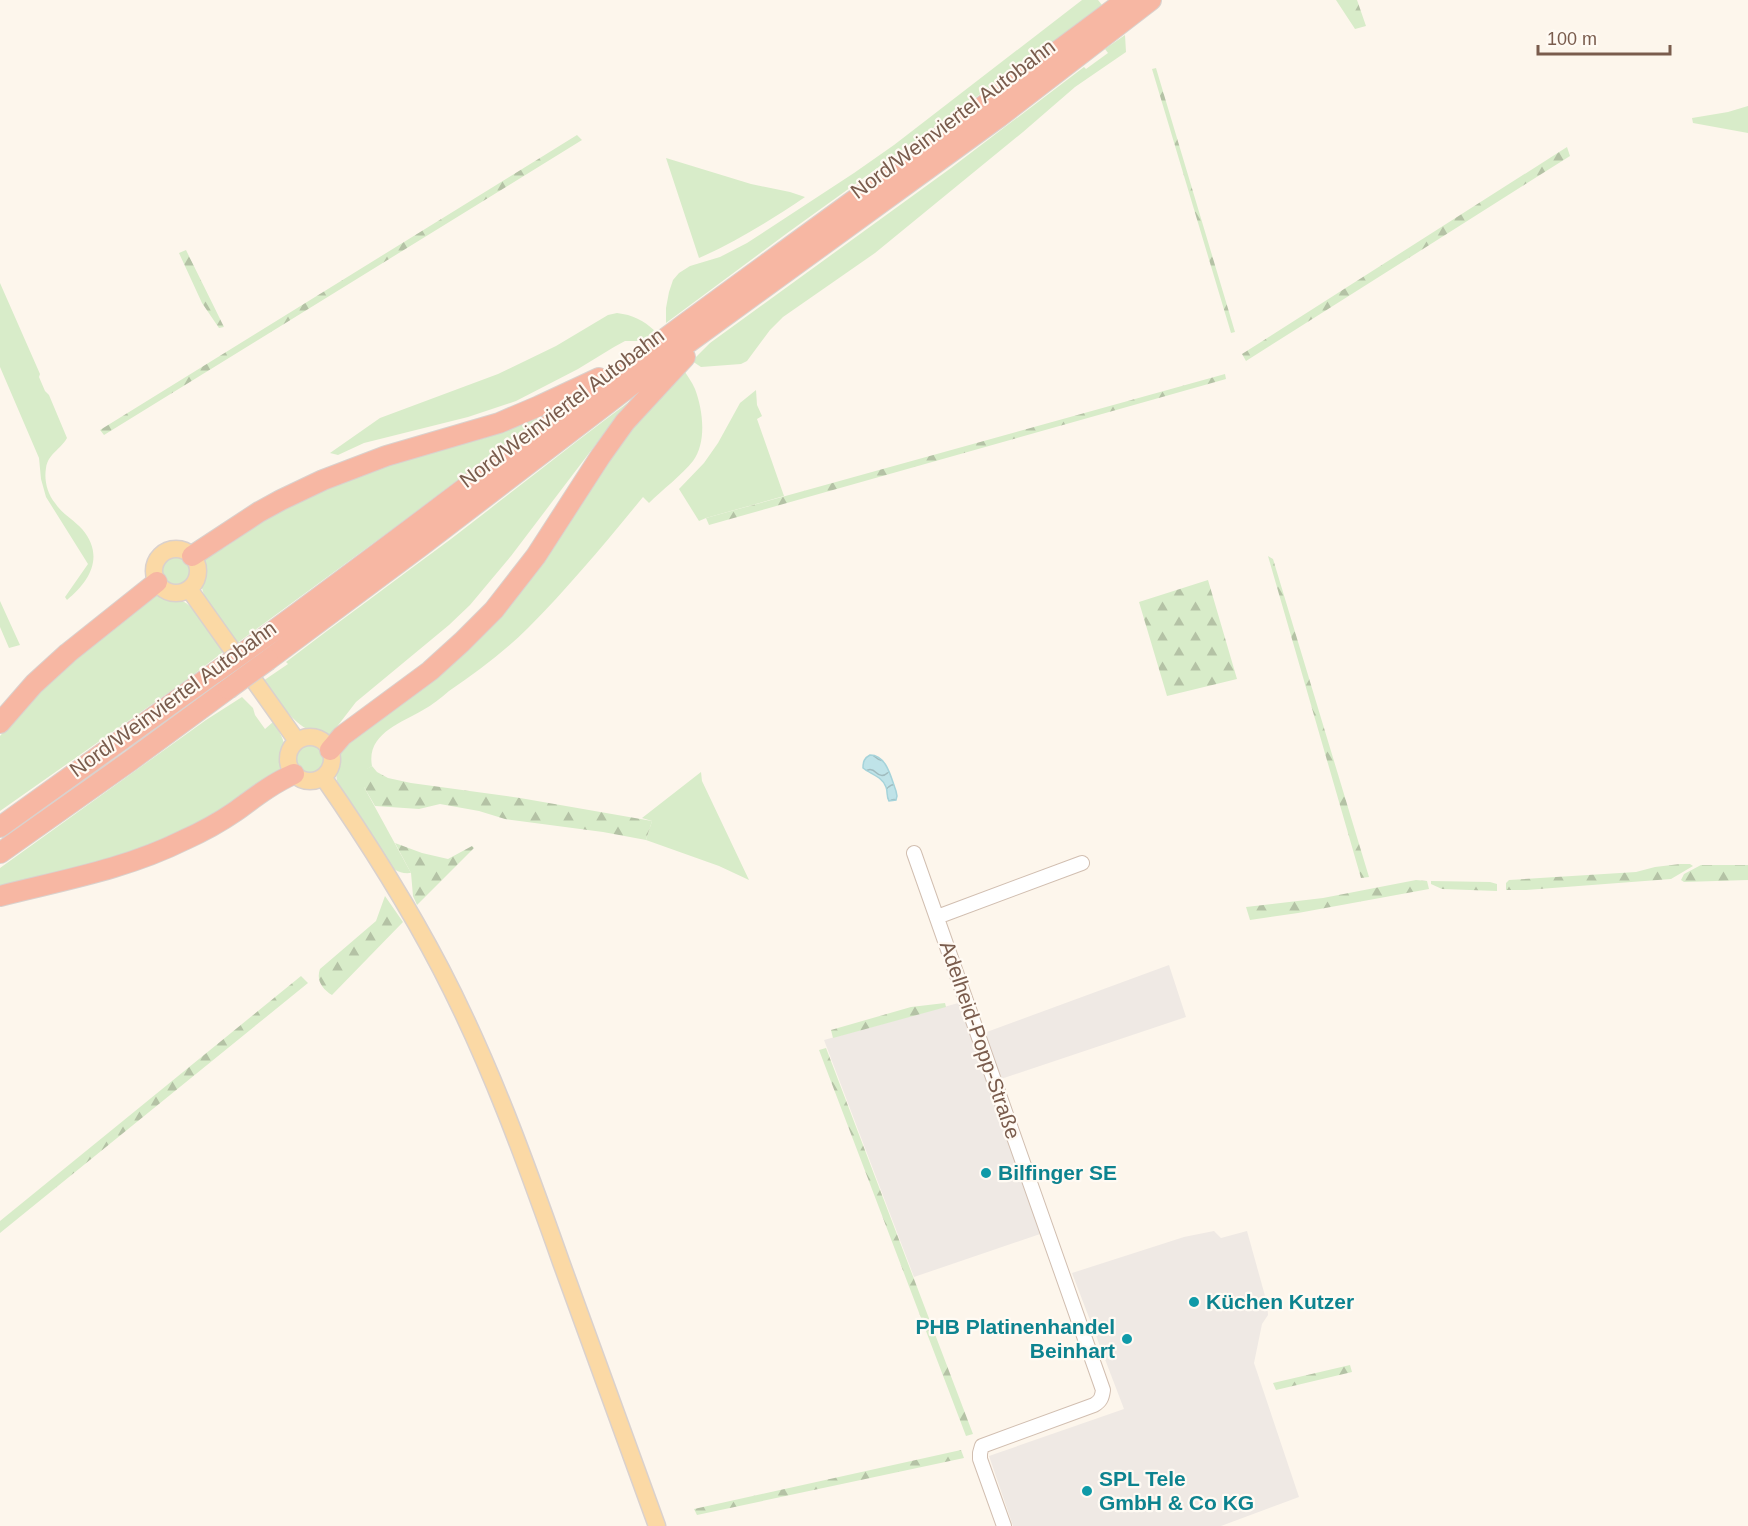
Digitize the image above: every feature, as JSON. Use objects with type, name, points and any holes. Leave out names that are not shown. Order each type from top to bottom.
[{"type":"highway","name":"Nord/Weinviertel Autobahn","points":[[0,827],[404,536],[631,363],[971,116],[1126,0]]},
{"type":"highway","name":"Nord/Weinviertel Autobahn","points":[[0,853],[268,660],[1151,0]]},
{"type":"highway","points":[[330,750],[342,736],[430,671],[494,610],[536,556],[590,471],[625,422],[724,317]]},
{"type":"highway","points":[[192,556],[266,508],[323,480],[386,456],[499,423],[631,363]]},
{"type":"highway","points":[[0,723],[34,684],[68,652],[157,582]]},
{"type":"highway","points":[[0,896],[89,875],[145,858],[202,831],[277,782],[294,774]]},
{"type":"main road","points":[[175,549],[192,556],[198,571],[195,582],[189,589],[173,593],[161,587],[154,576],[156,563],[163,553],[175,549]]},
{"type":"main road","points":[[189,589],[297,741]]},
{"type":"main road","points":[[316,737],[322,740],[330,750],[332,762],[323,777],[311,781],[305,780],[294,774],[291,769],[288,757],[293,745],[303,738],[316,737]]},
{"type":"main road","points":[[323,777],[379,861],[423,936],[458,1002],[488,1067],[520,1146],[657,1526]]},
{"type":"street","name":"Adelheid-Popp-Straße","points":[[914,854],[1103,1390],[1099,1402],[1094,1405],[986,1443],[981,1448],[980,1459],[1004,1526]]},
{"type":"street","points":[[937,917],[1082,863]]},
{"type":"shaded area","points":[[1169,965],[1186,1017],[1001,1079],[984,1033]]},
{"type":"shaded area","points":[[962,1002],[1043,1233],[914,1277],[824,1040]]},
{"type":"shaded area","points":[[1214,1231],[1221,1238],[1247,1231],[1267,1303],[1268,1315],[1262,1324],[1254,1363],[1299,1497],[1221,1526],[1013,1526],[989,1456],[1124,1409],[1072,1273],[1184,1237]]},
{"type":"green space","points":[[1082,0],[1098,0],[1102,5],[666,323],[669,292],[673,280],[679,273],[690,266],[720,257],[747,243],[854,173],[894,145]]},
{"type":"green space","points":[[1336,0],[1357,0],[1366,26],[1355,29]]},
{"type":"green space","points":[[1125,35],[1126,52],[1075,87],[875,253],[783,317],[770,330],[747,361],[741,364],[701,367],[692,361],[710,343],[951,168],[1084,67],[1086,69],[1108,53],[1105,49]]},
{"type":"green space","points":[[1156,68],[1235,332],[1231,333],[1152,69]]},
{"type":"green space","points":[[1748,106],[1748,133],[1693,123],[1692,118]]},
{"type":"green space","points":[[577,135],[582,140],[104,435],[100,430]]},
{"type":"green space","points":[[1567,147],[1570,156],[1246,361],[1242,354]]},
{"type":"green space","points":[[666,158],[751,184],[805,197],[753,230],[699,258]]},
{"type":"green space","points":[[186,250],[224,327],[219,328],[202,303],[179,253]]},
{"type":"green space","points":[[0,283],[67,438],[47,463],[45,477],[48,491],[58,507],[82,529],[93,549],[92,568],[88,576],[67,600],[65,597],[88,564],[46,497],[39,458],[0,367]]},
{"type":"green space","points":[[617,313],[637,319],[655,331],[642,341],[625,341],[578,369],[516,401],[468,417],[364,443],[338,455],[330,453],[380,418],[498,374],[556,346],[608,315]]},
{"type":"green space","points":[[683,369],[695,389],[702,416],[700,445],[693,461],[649,503],[643,497],[573,580],[509,645],[433,704],[387,731],[374,746],[372,766],[364,771],[364,787],[411,873],[397,871],[386,860],[337,781],[337,762],[341,748],[428,680],[609,455]]},
{"type":"green space","points":[[1225,374],[1226,379],[709,525],[706,518]]},
{"type":"green space","points":[[646,389],[615,419],[511,556],[470,605],[356,702],[329,737],[300,725],[289,714],[263,681]]},
{"type":"green space","points":[[756,390],[757,405],[762,416],[757,419],[784,496],[699,521],[679,489],[704,463],[740,403]]},
{"type":"green space","points":[[548,412],[236,644],[209,606],[202,588],[204,569],[201,560],[212,552],[224,548],[257,523],[318,490],[379,467],[485,438],[531,421]]},
{"type":"green space","points":[[176,556],[182,557],[190,565],[190,577],[182,585],[176,586],[170,585],[162,577],[161,571],[162,565],[170,557]]},
{"type":"green space","points":[[1268,556],[1273,559],[1369,877],[1361,878]]},
{"type":"green space","points":[[1208,580],[1237,679],[1167,696],[1139,602]]},
{"type":"green space","points":[[157,593],[186,603],[204,623],[223,652],[0,811],[0,736],[29,701],[75,656]]},
{"type":"green space","points":[[0,601],[20,645],[9,648],[0,627]]},
{"type":"green space","points":[[242,697],[253,708],[265,729],[273,722],[279,731],[284,744],[282,760],[284,770],[254,785],[225,809],[143,851],[0,889],[0,868],[206,720]]},
{"type":"green space","points":[[309,743],[315,744],[323,752],[323,764],[315,772],[309,773],[303,772],[295,764],[294,758],[295,752],[303,744]]},
{"type":"green space","points":[[372,766],[388,778],[411,783],[520,798],[652,821],[646,840],[505,819],[479,811],[440,804],[419,809],[375,806],[364,787],[364,770]]},
{"type":"green space","points":[[701,772],[702,781],[749,880],[719,866],[646,840],[652,821],[642,818]]},
{"type":"green space","points":[[395,843],[448,859],[472,846],[474,848],[417,905],[413,896],[411,873]]},
{"type":"green space","points":[[1680,864],[1693,866],[1671,879],[1506,890],[1506,883],[1509,880],[1636,872]]},
{"type":"green space","points":[[1701,865],[1748,865],[1748,880],[1684,882],[1681,880],[1684,874]]},
{"type":"green space","points":[[1416,880],[1427,881],[1429,889],[1250,920],[1246,907],[1323,898]]},
{"type":"green space","points":[[1431,881],[1490,882],[1497,884],[1497,891],[1442,889],[1431,884]]},
{"type":"green space","points":[[385,896],[403,922],[332,995],[321,984],[320,969],[376,921]]},
{"type":"green space","points":[[301,976],[308,983],[0,1233],[0,1221]]},
{"type":"green space","points":[[945,1003],[946,1007],[833,1038],[831,1030],[911,1007]]},
{"type":"green space","points":[[826,1048],[973,1434],[966,1436],[819,1050]]},
{"type":"green space","points":[[1350,1365],[1352,1372],[1276,1390],[1273,1383]]},
{"type":"green space","points":[[961,1450],[964,1458],[697,1515],[694,1509]]},
{"type":"water","points":[[870,755],[881,759],[888,768],[896,791],[896,800],[889,801],[884,784],[863,768],[864,760]]},
{"type":"place","name":"Bilfinger SE","points":[[986,1173]]},
{"type":"place","name":"Küchen Kutzer","points":[[1194,1302]]},
{"type":"place","name":"PHB Platinenhandel Beinhart","points":[[1127,1339]]},
{"type":"place","name":"SPL Tele GmbH & Co KG","points":[[1087,1491]]}]
